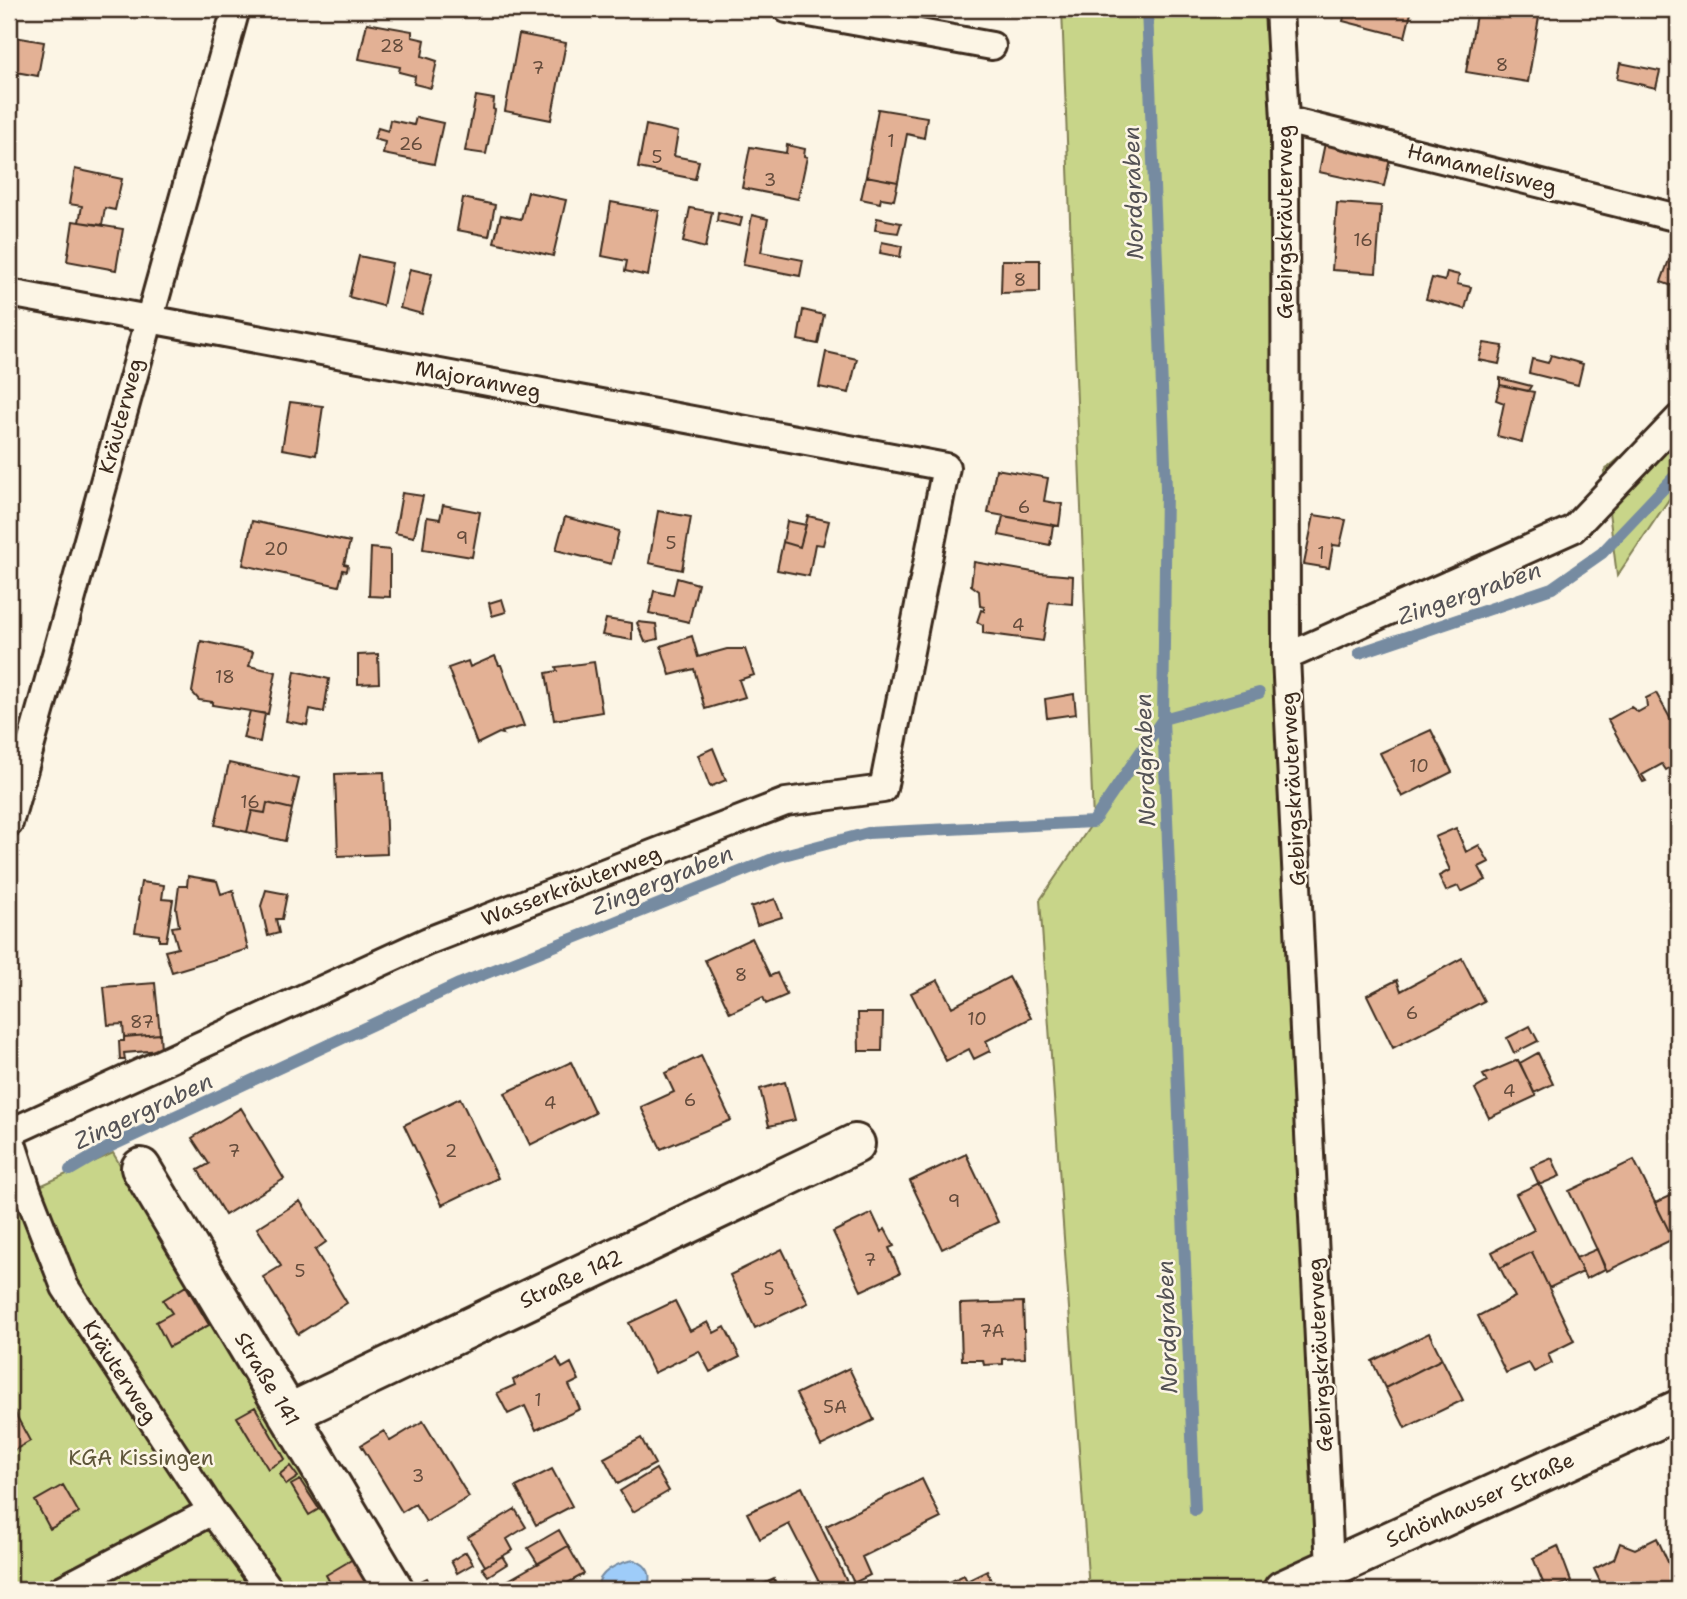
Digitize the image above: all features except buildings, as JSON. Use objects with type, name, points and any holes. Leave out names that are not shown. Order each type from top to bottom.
[{"type":"street","name":"Straße 142","points":[[288,1414],[855,1144]]},
{"type":"street","name":"Straße 141","points":[[141,1168],[394,1590]]},
{"type":"street","name":"Schönhauser Straße","points":[[1283,1590],[1331,1579],[1678,1410]]},
{"type":"lane","name":"Kräuterweg","points":[[9,823],[236,9]]},
{"type":"lane","points":[[786,9],[992,46]]},
{"type":"lane","name":"Gebirgskräuterweg","points":[[1279,9],[1285,120],[1286,657],[1331,1579]]},
{"type":"lane","name":"Hamamelisweg","points":[[1285,120],[1678,218]]},
{"type":"lane","name":"Majoranweg","points":[[9,293],[946,467]]},
{"type":"lane","points":[[1286,657],[1573,529],[1678,419]]},
{"type":"lane","name":"Wasserkräuterweg","points":[[9,1133],[428,942],[786,802],[883,789],[946,467]]},
{"type":"lane","name":"Kräuterweg","points":[[9,1133],[27,1190],[65,1287],[212,1511],[270,1590]]},
{"type":"lane","points":[[61,1590],[212,1511]]},
{"type":"green space","points":[[1062,9],[1279,9],[1286,657],[1330,1590],[1089,1590],[1040,900],[1093,822]]},
{"type":"green space","points":[[1678,409],[1678,486],[1617,576],[1604,471]]},
{"type":"green space","name":"KGA Kissingen","points":[[113,1153],[373,1590],[9,1590],[9,1200]]},
{"type":"water","points":[[634,1560],[648,1571],[646,1589],[597,1590],[604,1573],[621,1563]]},
{"type":"waterway","name":"Nordgraben","points":[[1147,9],[1166,489],[1163,719],[1195,1510]]},
{"type":"waterway","name":"Zingergraben","points":[[1359,653],[1552,588],[1602,553],[1678,473]]},
{"type":"waterway","name":"Zingergraben","points":[[70,1170],[111,1146],[459,984],[780,856],[868,833],[1093,822],[1163,719],[1259,693]]}]
